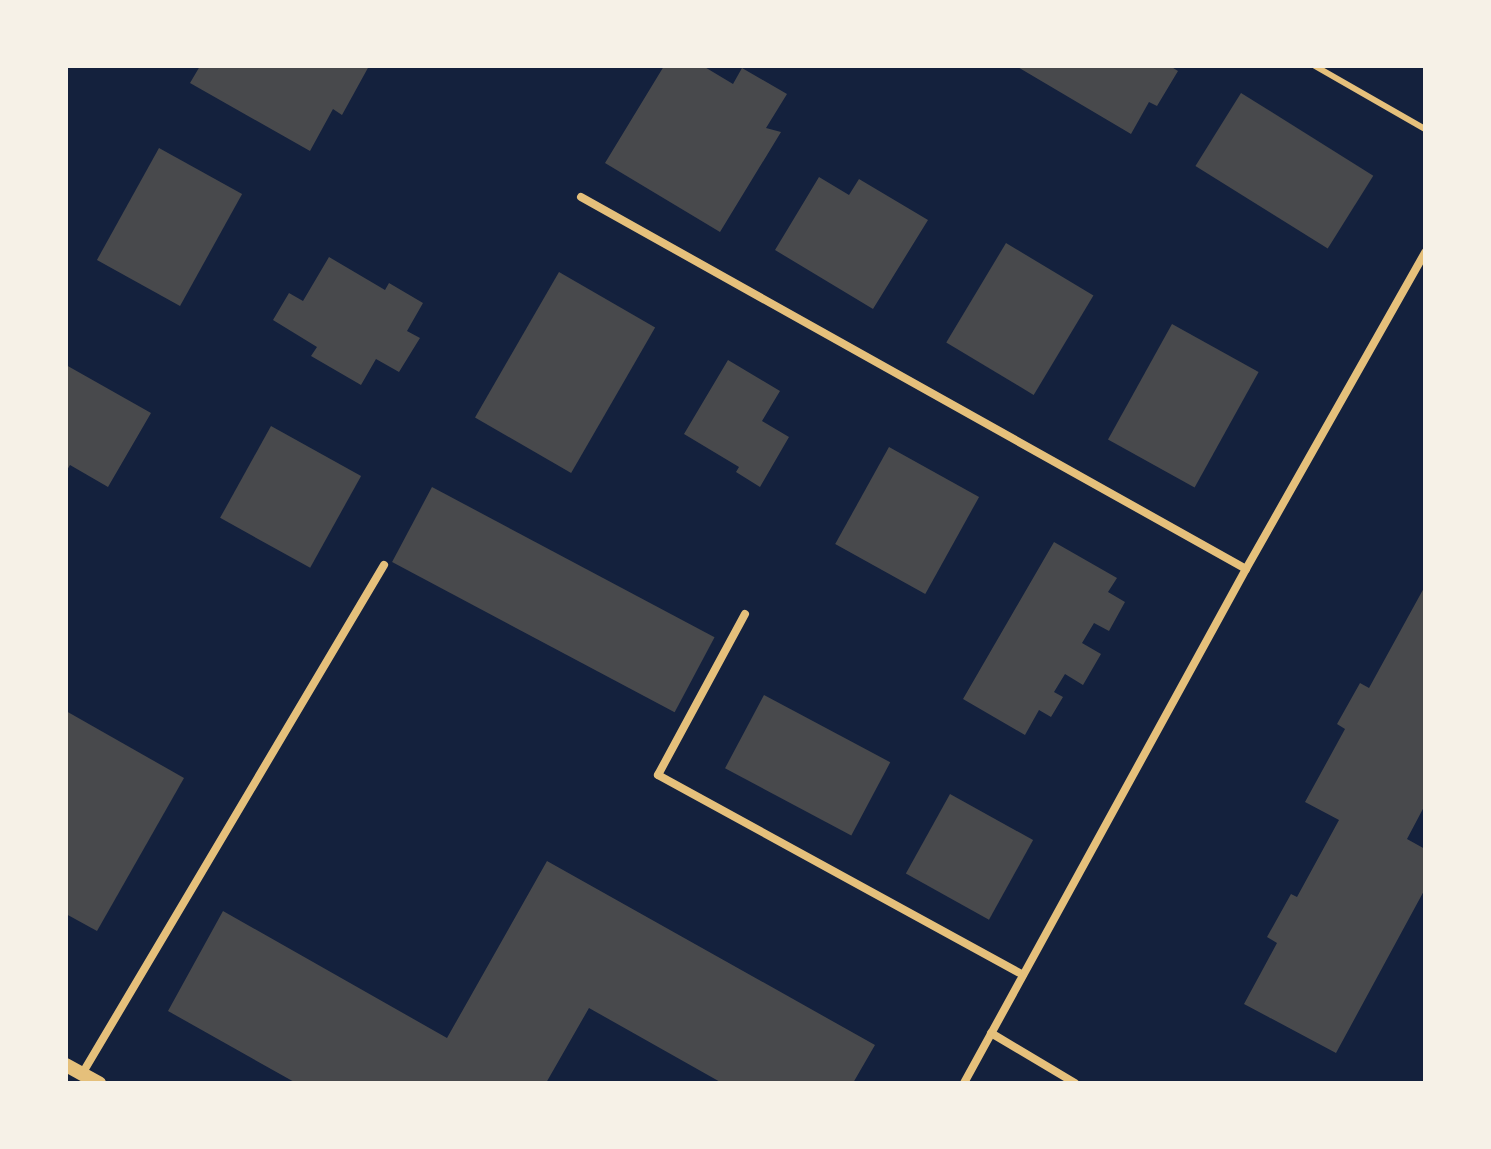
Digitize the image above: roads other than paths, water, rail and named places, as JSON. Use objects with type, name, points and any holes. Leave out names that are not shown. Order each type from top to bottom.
[{"type":"street","points":[[581,197],[1246,569]]},
{"type":"street","points":[[964,1083],[1246,569],[1425,252]]},
{"type":"street","points":[[82,1074],[384,565]]},
{"type":"street","points":[[745,614],[658,775],[1023,975]]},
{"type":"street","points":[[991,1033],[1075,1083]]},
{"type":"street","points":[[66,1065],[99,1083]]},
{"type":"lane","points":[[1315,66],[1425,129]]}]
